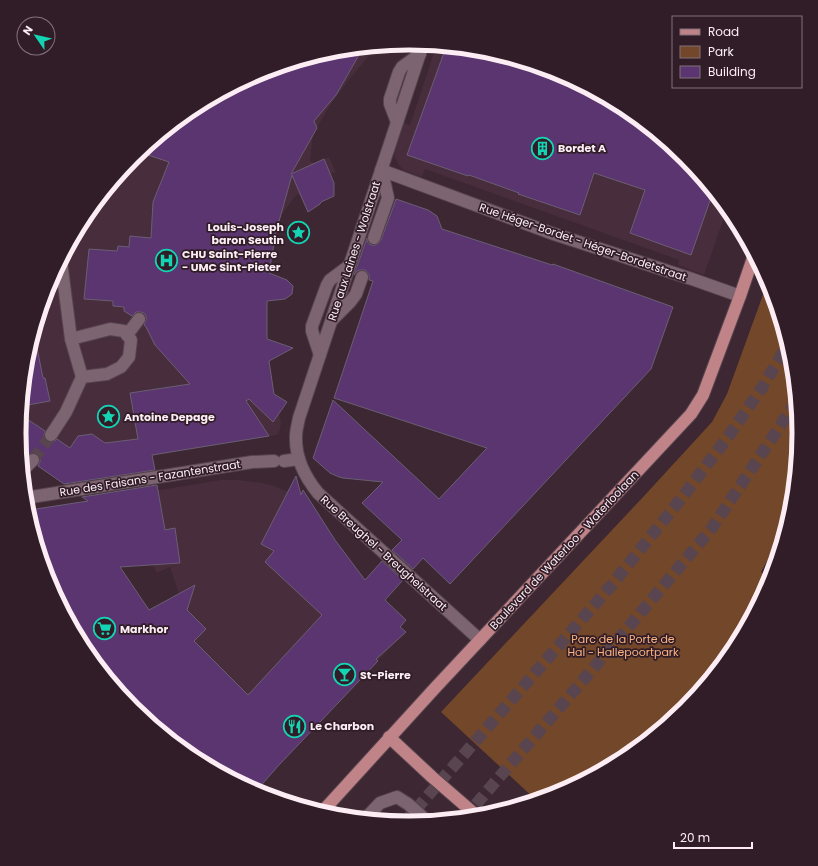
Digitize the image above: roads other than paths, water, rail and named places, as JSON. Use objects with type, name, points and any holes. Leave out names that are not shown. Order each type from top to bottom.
[{"type":"main road","name":"Boulevard de Waterloo - Waterloolaan","points":[[326,807],[691,414],[702,395],[752,262]]},
{"type":"main road","points":[[389,738],[471,811]]},
{"type":"street","name":"Rue aux Laines - Wolstraat","points":[[299,459],[296,435],[299,418],[421,50]]},
{"type":"street","points":[[374,238],[388,198],[381,170]]},
{"type":"street","name":"Rue Héger-Bordet - Héger-Bordetstraat","points":[[381,170],[551,233],[740,296]]},
{"type":"street","points":[[320,355],[312,331],[312,326],[330,280],[350,266]]},
{"type":"street","points":[[50,435],[66,412],[82,377],[71,339],[62,270]]},
{"type":"street","points":[[331,321],[356,294],[362,277]]},
{"type":"street","points":[[127,335],[139,320]]},
{"type":"street","points":[[71,339],[110,329],[124,331],[131,340],[129,357],[121,368],[107,374],[82,377]]},
{"type":"street","name":"Rue Breughel - Breughelstraat","points":[[299,459],[306,476],[318,493],[480,640]]},
{"type":"street","name":"Rue des Faisans - Fazantenstraat","points":[[31,497],[252,462],[299,459]]},
{"type":"street","points":[[28,465],[33,460]]},
{"type":"street","points":[[370,814],[380,803],[397,797],[408,804],[421,816]]},
{"type":"tunnel","points":[[410,816],[610,587],[680,500],[728,437],[763,386],[783,352]]},
{"type":"tunnel","points":[[470,811],[712,528],[791,409]]},
{"type":"tunnel","points":[[33,460],[51,435]]},
{"type":"place","name":"Bordet A","points":[[542,148]]},
{"type":"place","name":"Louis-Joseph baron Seutin","points":[[299,233]]},
{"type":"place","name":"CHU Saint-Pierre - UMC Sint-Pieter","points":[[166,260]]},
{"type":"place","name":"Antoine Depage","points":[[109,417]]},
{"type":"place","name":"Markhor","points":[[105,629]]},
{"type":"place","name":"St-Pierre","points":[[345,675]]},
{"type":"place","name":"Le Charbon","points":[[295,726]]},
{"type":"park label","name":"Parc de la Porte de Hal - Hallepoortpark","points":[[623,645]]}]
